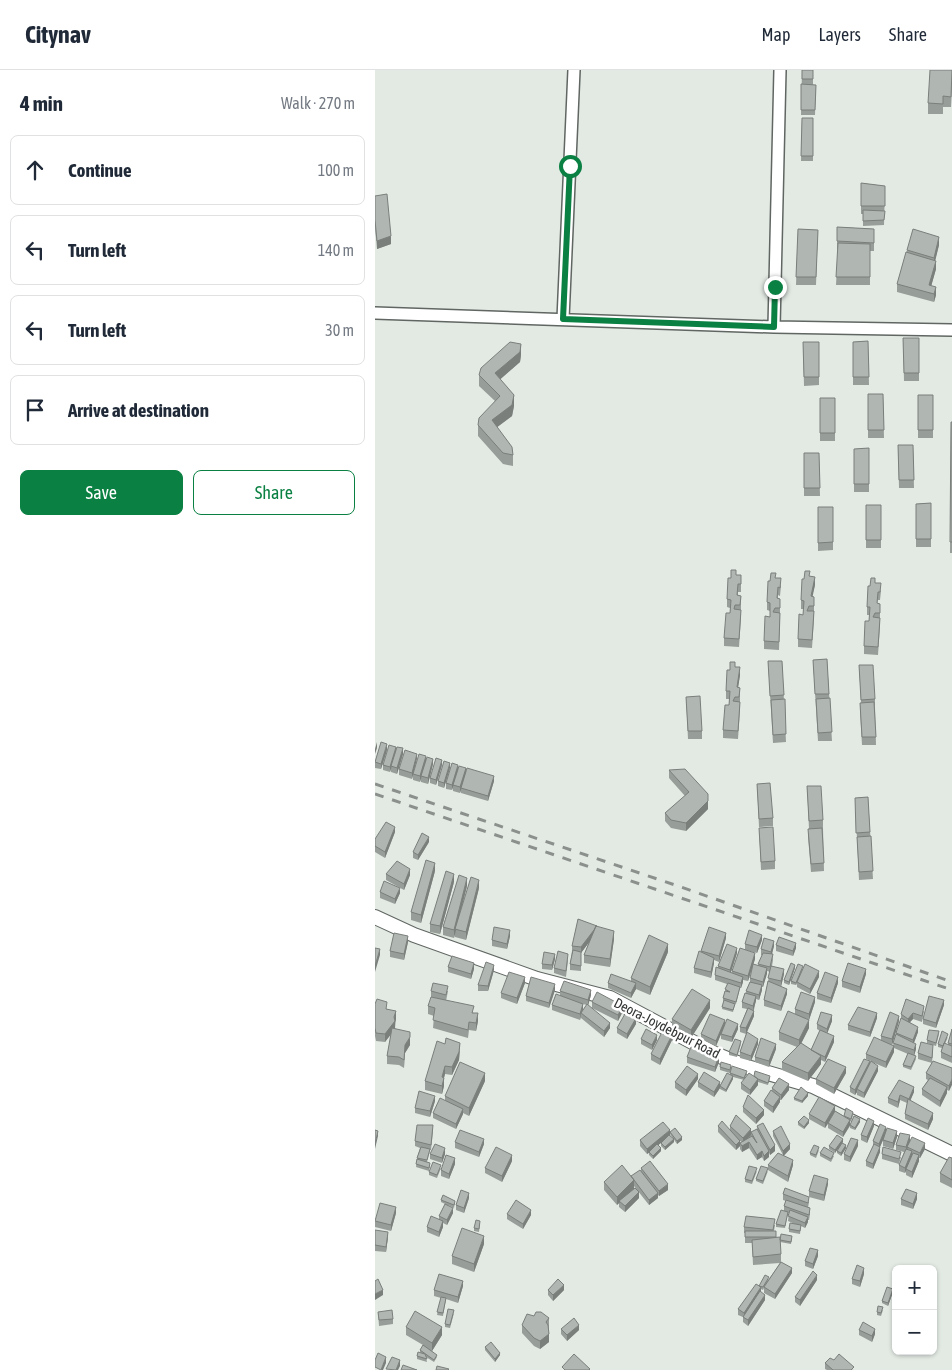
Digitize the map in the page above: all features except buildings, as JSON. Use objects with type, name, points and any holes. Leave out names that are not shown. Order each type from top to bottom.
[{"type":"street","points":[[563,319],[574,70]]},
{"type":"street","points":[[774,327],[779,70]]},
{"type":"street","points":[[375,313],[774,327],[952,330]]},
{"type":"street","name":"Deora-Joydebpur Road","points":[[375,917],[414,935],[537,979],[610,998],[715,1054],[747,1067],[813,1086],[952,1154]]},
{"type":"railway","points":[[375,784],[681,887],[952,982]]},
{"type":"railway","points":[[375,794],[952,990]]},
{"type":"route","points":[[570,166],[563,319],[774,327],[775,287]]}]
